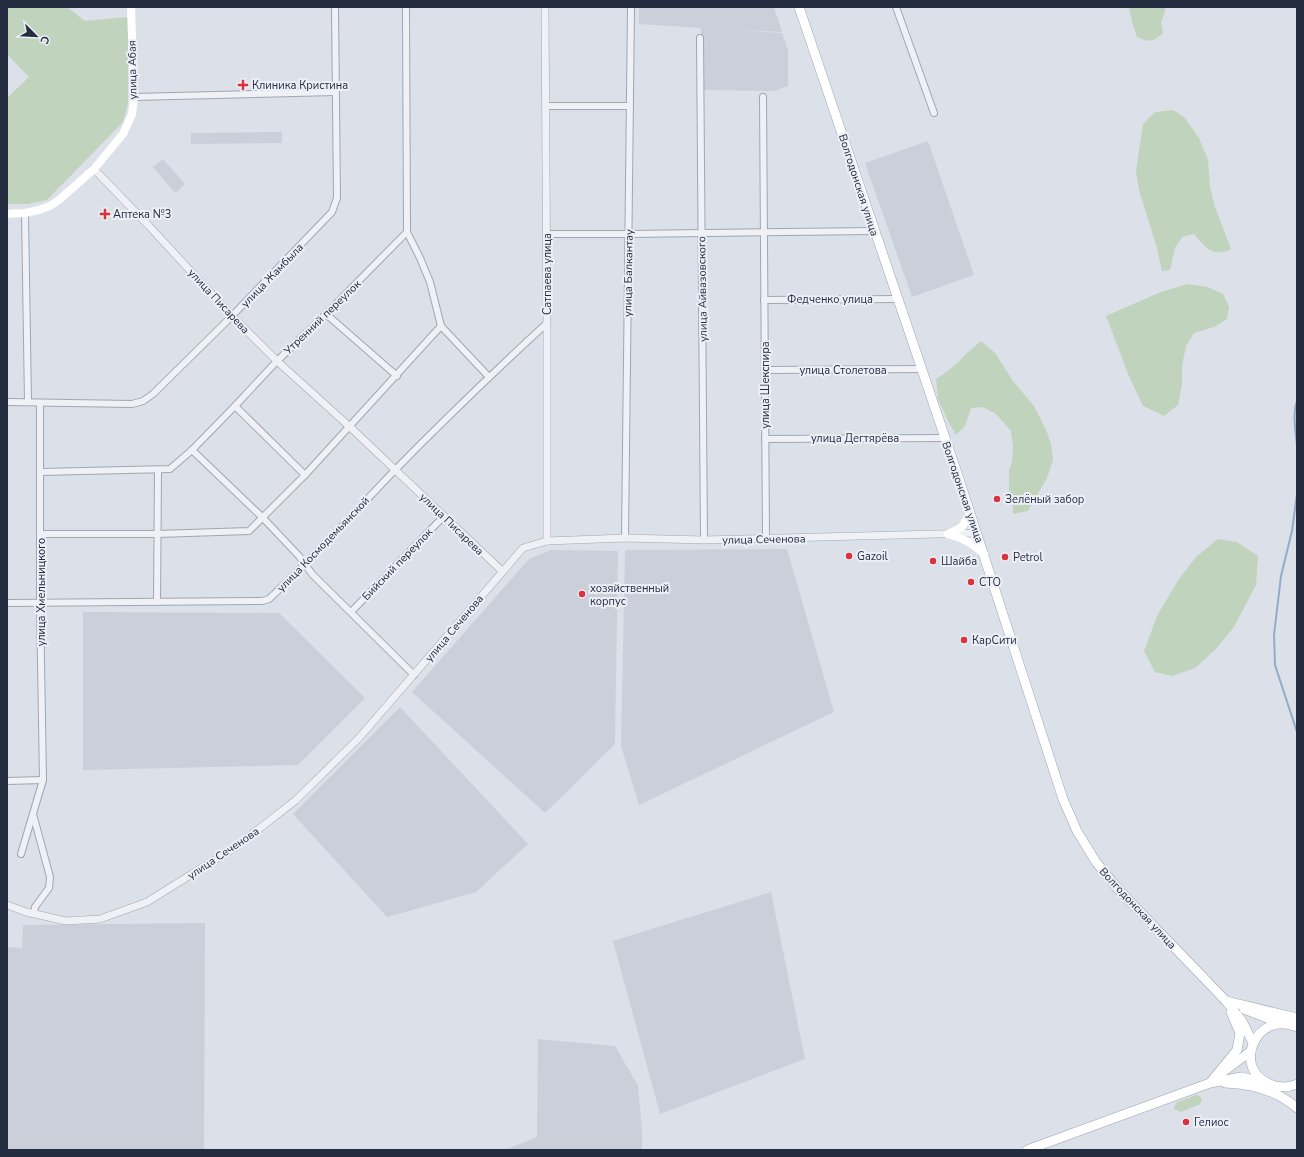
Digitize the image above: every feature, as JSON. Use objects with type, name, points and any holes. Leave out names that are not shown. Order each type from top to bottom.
[{"type":"main road","name":"улица Абая","points":[[7,214],[25,213],[39,210],[50,206],[59,200],[94,170],[123,134],[132,114],[134,97],[131,7]]},
{"type":"main road","name":"Волгодонская улица","points":[[799,7],[984,554],[1064,799],[1077,831],[1096,862],[1118,889],[1226,1001],[1242,1020],[1252,1047],[1251,1061],[1254,1069],[1259,1077],[1266,1083]]},
{"type":"main road","points":[[948,534],[962,527],[970,513]]},
{"type":"main road","points":[[948,534],[966,540],[984,554]]},
{"type":"main road","points":[[1226,1001],[1297,1018]]},
{"type":"main road","points":[[1226,1001],[1253,1014],[1297,1027]]},
{"type":"main road","points":[[1210,1082],[1237,1050],[1240,1033],[1226,1001]]},
{"type":"main road","points":[[1210,1082],[1252,1047],[1260,1033],[1270,1026],[1282,1023]]},
{"type":"main road","points":[[1028,1150],[1210,1082],[1241,1077],[1277,1087],[1297,1084]]},
{"type":"main road","points":[[1210,1082],[1245,1084],[1270,1091],[1290,1101],[1297,1108]]},
{"type":"main road","points":[[1277,1087],[1297,1105]]},
{"type":"street","name":"улица Жамбыла","points":[[7,402],[132,404],[143,401],[153,394],[232,316],[332,212],[337,198],[335,7]]},
{"type":"street","points":[[406,7],[406,232],[420,258],[430,282],[441,326],[489,377]]},
{"type":"street","name":"Сатпаева улица","points":[[545,7],[547,541]]},
{"type":"street","name":"улица Балкантау","points":[[625,538],[631,7]]},
{"type":"street","points":[[896,7],[934,113]]},
{"type":"street","name":"улица Айвазовского","points":[[700,38],[704,540]]},
{"type":"street","points":[[134,97],[336,92]]},
{"type":"street","name":"улица Шекспира","points":[[763,96],[766,537]]},
{"type":"street","points":[[546,106],[630,106]]},
{"type":"street","name":"улица Писарева","points":[[94,170],[149,226],[232,316],[277,361],[350,427],[502,571]]},
{"type":"street","points":[[25,213],[28,402]]},
{"type":"street","points":[[547,234],[874,231]]},
{"type":"street","name":"Утренний переулок","points":[[40,472],[170,469],[192,450],[277,361],[326,314],[406,232]]},
{"type":"street","name":"Федченко улица","points":[[764,300],[897,299]]},
{"type":"street","points":[[326,314],[396,376]]},
{"type":"street","name":"улица Космодемьянской","points":[[7,603],[262,601],[269,599],[305,565],[395,470],[489,377],[547,323]]},
{"type":"street","points":[[41,534],[157,534],[249,531],[350,427],[441,326]]},
{"type":"street","name":"улица Столетова","points":[[765,370],[922,369]]},
{"type":"street","name":"улица Хмельницкого","points":[[21,854],[43,780],[40,602],[40,403]]},
{"type":"street","points":[[235,406],[305,475]]},
{"type":"street","name":"улица Дегтярёва","points":[[765,439],[944,438]]},
{"type":"street","points":[[192,450],[263,518],[299,556],[312,574],[414,675]]},
{"type":"street","points":[[157,602],[158,470]]},
{"type":"street","name":"Бийский переулок","points":[[351,612],[444,516]]},
{"type":"street","name":"улица Сеченова","points":[[7,905],[34,914],[66,921],[100,919],[147,902],[237,846],[296,800],[360,738],[523,548],[547,541],[625,538],[704,540],[766,537],[825,538],[976,533]]},
{"type":"street","points":[[7,781],[43,780]]},
{"type":"street","points":[[33,812],[50,877],[49,888],[35,907],[34,914]]},
{"type":"shaded area","points":[[639,7],[774,7],[782,32],[720,29],[782,33],[788,50],[788,86],[774,91],[701,90],[701,28],[639,24]]},
{"type":"shaded area","points":[[282,132],[282,143],[191,144],[191,133]]},
{"type":"shaded area","points":[[928,141],[974,275],[912,297],[865,163]]},
{"type":"shaded area","points":[[163,159],[185,184],[175,193],[153,167]]},
{"type":"shaded area","points":[[787,549],[834,712],[639,805],[621,746],[625,550]]},
{"type":"shaded area","points":[[551,550],[618,551],[615,744],[545,813],[412,692],[529,559]]},
{"type":"shaded area","points":[[83,612],[279,613],[365,698],[298,765],[83,770]]},
{"type":"shaded area","points":[[400,707],[528,844],[476,892],[387,917],[293,814]]},
{"type":"shaded area","points":[[771,892],[805,1059],[660,1114],[613,941]]},
{"type":"shaded area","points":[[205,923],[204,1150],[7,1150],[7,947],[22,948],[23,925]]},
{"type":"shaded area","points":[[538,1039],[615,1046],[638,1086],[642,1129],[642,1150],[505,1150],[537,1137]]},
{"type":"green space","points":[[8,7],[67,7],[85,21],[128,17],[128,103],[123,122],[47,200],[28,204],[7,204],[7,98],[29,77],[7,54]]},
{"type":"green space","points":[[1129,7],[1166,7],[1161,23],[1163,33],[1151,41],[1137,37]]},
{"type":"green space","points":[[1173,110],[1184,117],[1199,138],[1208,160],[1210,187],[1215,207],[1231,249],[1224,252],[1214,252],[1202,244],[1194,234],[1182,237],[1175,248],[1170,270],[1162,271],[1157,248],[1139,190],[1136,171],[1143,124],[1155,112]]},
{"type":"green space","points":[[1188,284],[1208,287],[1223,294],[1229,307],[1227,319],[1214,327],[1194,333],[1186,346],[1182,366],[1182,384],[1178,405],[1164,416],[1143,406],[1129,376],[1106,316],[1161,292]]},
{"type":"green space","points":[[981,341],[995,353],[1013,381],[1034,406],[1051,444],[1053,460],[1047,478],[1028,511],[1013,514],[1013,502],[1009,490],[1009,470],[1012,462],[1013,447],[1011,431],[996,414],[983,407],[971,408],[965,426],[956,435],[938,399],[936,379]]},
{"type":"green space","points":[[1218,539],[1237,542],[1258,556],[1256,585],[1234,627],[1216,649],[1195,668],[1172,676],[1155,672],[1144,651],[1157,616],[1179,579],[1196,557]]},
{"type":"green space","points":[[1196,1095],[1200,1096],[1202,1100],[1200,1104],[1181,1112],[1174,1109],[1176,1103]]},
{"type":"waterway","points":[[1297,401],[1295,418],[1297,446]]},
{"type":"waterway","points":[[1297,494],[1292,531],[1281,576],[1274,635],[1275,665],[1297,732]]},
{"type":"place","name":"Клиника Кристина","points":[[243,85]]},
{"type":"place","name":"Аптека №3","points":[[105,214]]},
{"type":"place","name":"Зелёный забор","points":[[997,499]]},
{"type":"place","name":"Gazoil","points":[[849,556]]},
{"type":"place","name":"Petrol","points":[[1005,557]]},
{"type":"place","name":"Шайба","points":[[933,561]]},
{"type":"place","name":"СТО","points":[[971,582]]},
{"type":"place","name":"хозяйственный корпус","points":[[582,594]]},
{"type":"place","name":"КарСити","points":[[964,640]]},
{"type":"place","name":"Гелиос","points":[[1186,1122]]}]
